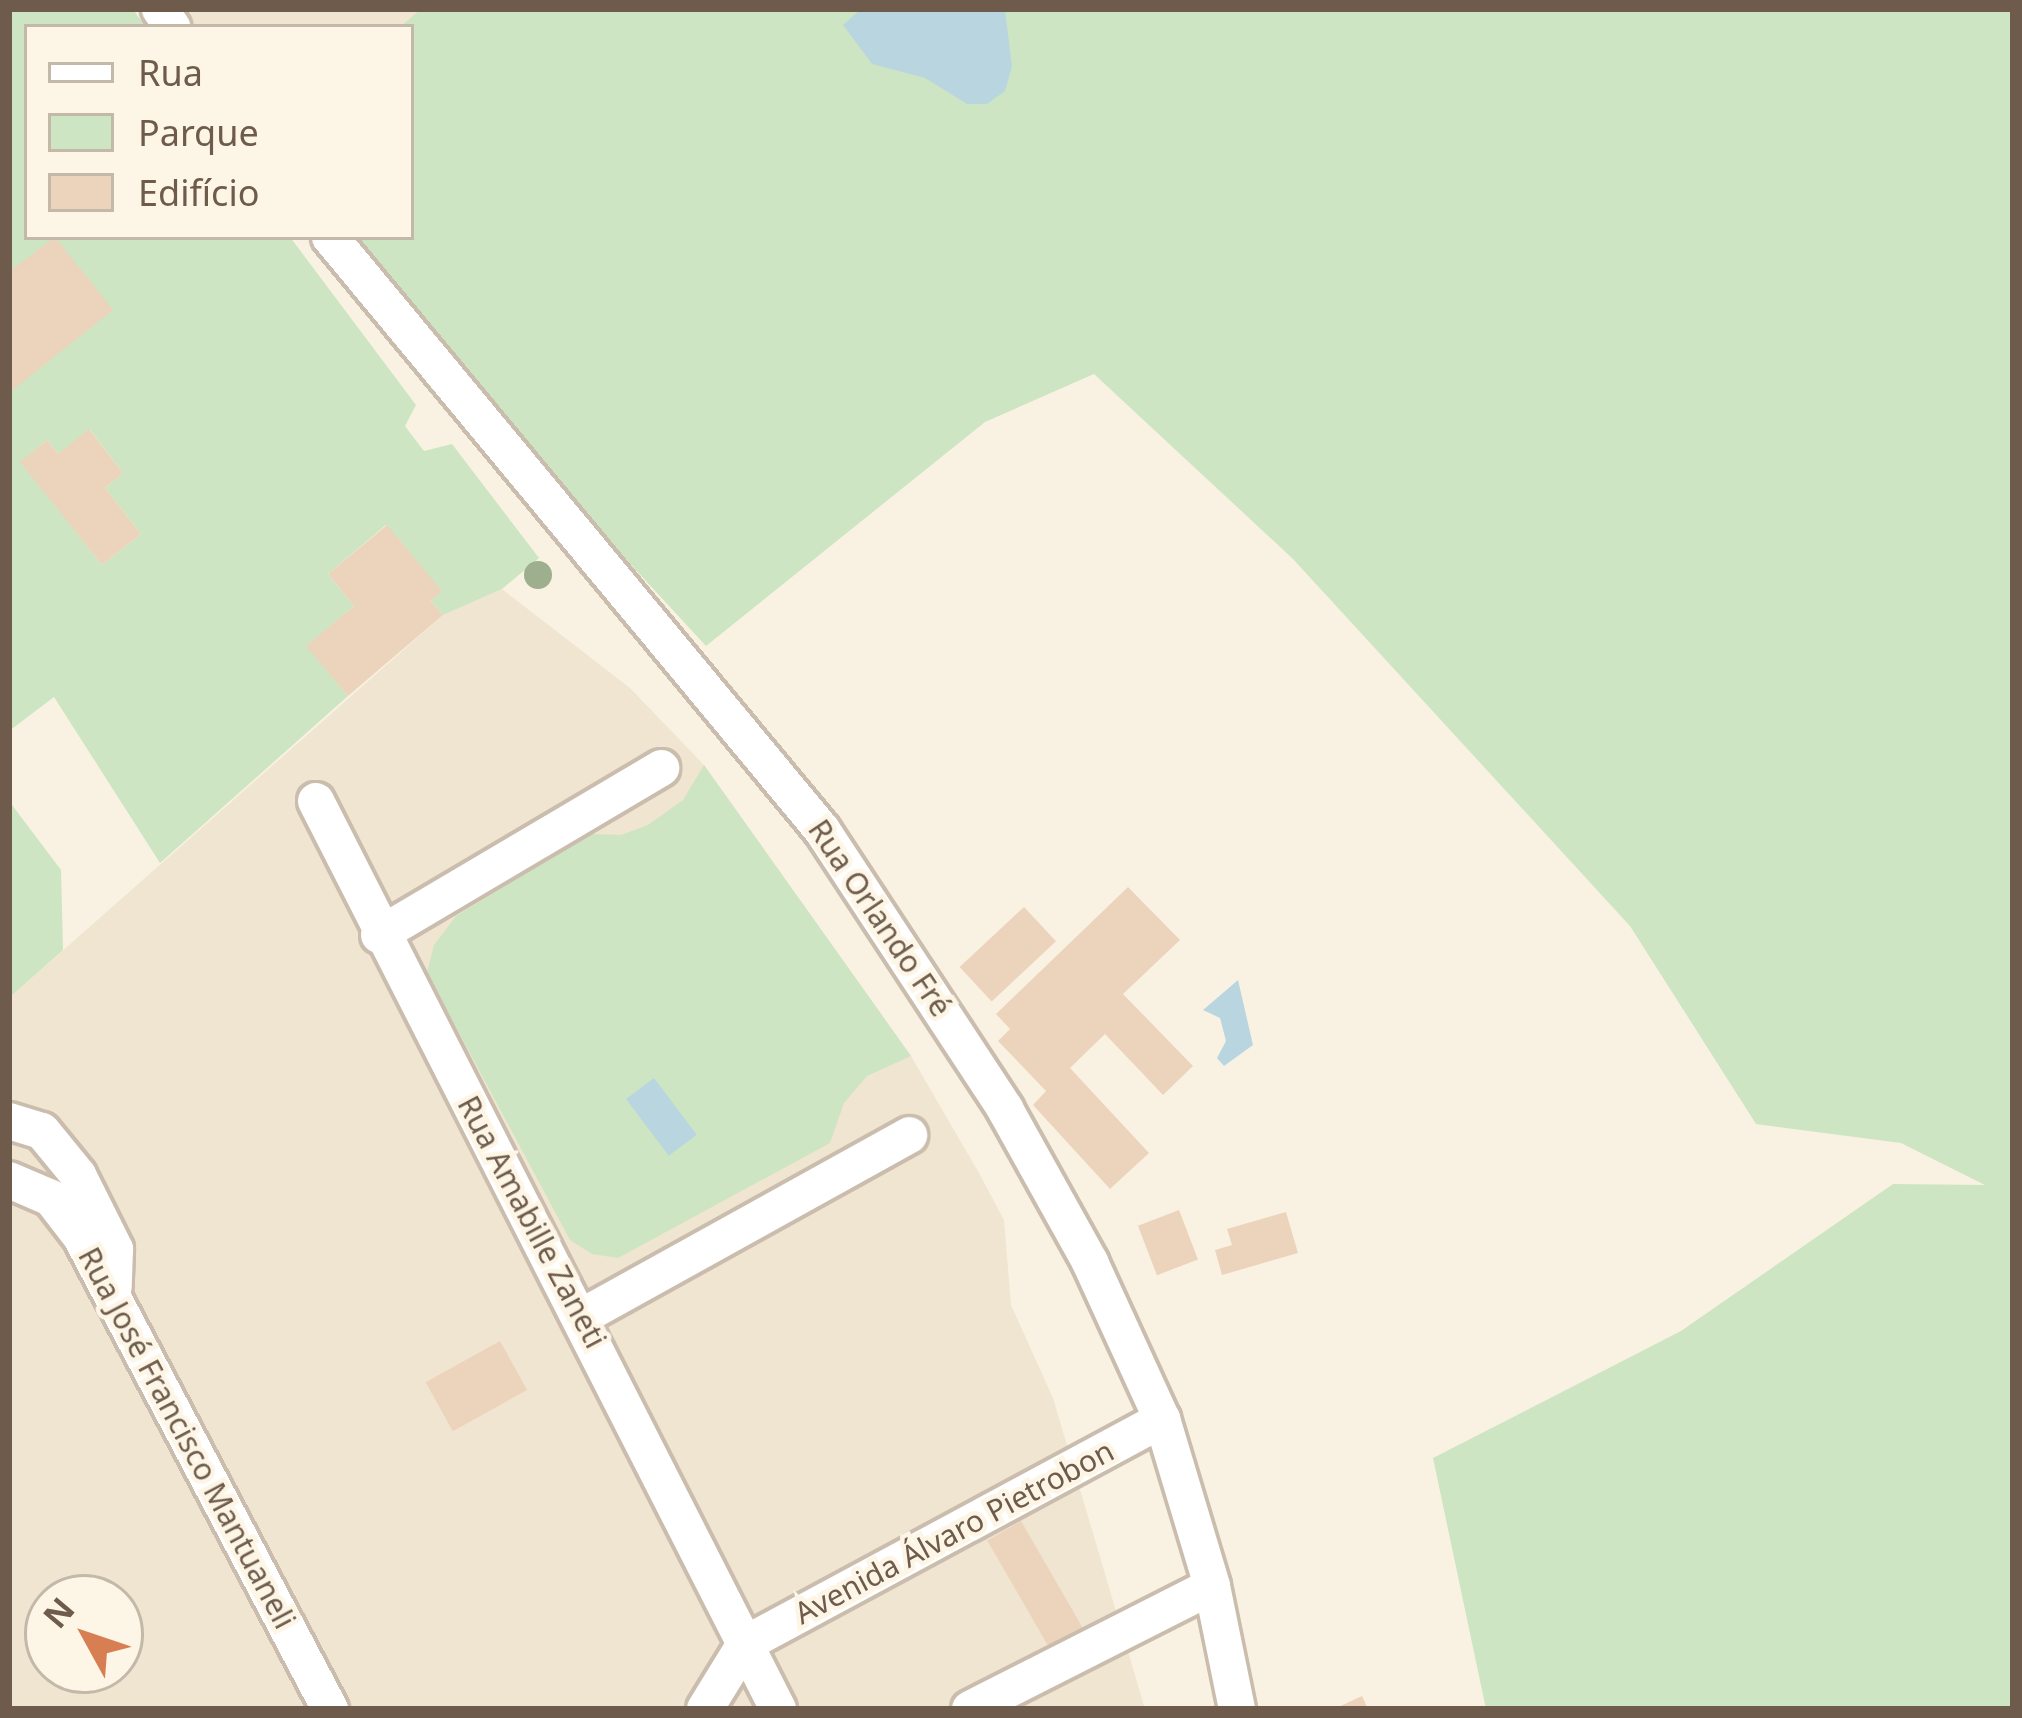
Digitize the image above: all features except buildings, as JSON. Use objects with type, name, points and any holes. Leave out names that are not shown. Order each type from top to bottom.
[{"type":"street","name":"Rua Orlando Fré","points":[[332,240],[836,849],[1005,1109],[1090,1262],[1162,1419],[1212,1586],[1237,1709]]},
{"type":"street","points":[[379,935],[662,768]]},
{"type":"street","name":"Rua Amabille Zaneti","points":[[316,802],[379,935],[583,1316],[778,1709]]},
{"type":"street","points":[[9,1121],[43,1131],[78,1174],[115,1249],[113,1297]]},
{"type":"street","points":[[583,1316],[909,1135]]},
{"type":"street","name":"Rua José Francisco Mantuaneli","points":[[18,1181],[69,1219],[330,1709]]},
{"type":"street","name":"Avenida Álvaro Pietrobon","points":[[745,1644],[1162,1419]]},
{"type":"street","points":[[970,1709],[1212,1586]]},
{"type":"street","points":[[705,1709],[745,1644]]},
{"type":"shaded area","points":[[181,9],[421,9],[421,31],[414,31],[414,24],[181,24]]},
{"type":"shaded area","points":[[502,589],[630,688],[704,765],[911,1056],[979,1173],[1004,1220],[1011,1305],[1053,1398],[1145,1709],[9,1709],[9,998],[443,615]]},
{"type":"green space","points":[[9,9],[133,9],[143,24],[24,24],[24,240],[292,240],[416,405],[405,426],[424,451],[452,444],[539,558],[502,589],[443,615],[431,601],[441,591],[386,525],[328,574],[354,606],[307,646],[348,696],[160,863],[54,697],[9,731]],"holes":[[[90,430],[123,473],[105,488],[141,534],[102,565],[21,462],[47,440],[58,454]]]},
{"type":"green space","points":[[421,9],[2013,9],[2013,1709],[1486,1709],[1433,1458],[1681,1331],[1893,1184],[1985,1185],[1901,1143],[1756,1124],[1630,926],[1293,559],[1094,374],[985,422],[706,646],[551,478],[354,240],[414,240],[414,24],[404,24]]},
{"type":"green space","points":[[704,765],[911,1056],[867,1076],[844,1103],[830,1143],[618,1258],[592,1254],[570,1240],[427,973],[434,945],[456,916],[590,834],[621,835],[648,825],[683,800]]},
{"type":"green space","points":[[9,801],[61,870],[63,950],[9,998]]},
{"type":"water","points":[[861,9],[1005,9],[1012,67],[1005,91],[987,104],[967,104],[925,78],[872,64],[843,25]]},
{"type":"water","points":[[1238,980],[1253,1045],[1224,1066],[1217,1058],[1226,1041],[1220,1018],[1203,1010]]},
{"type":"water","points":[[654,1078],[697,1135],[669,1156],[626,1099]]}]
